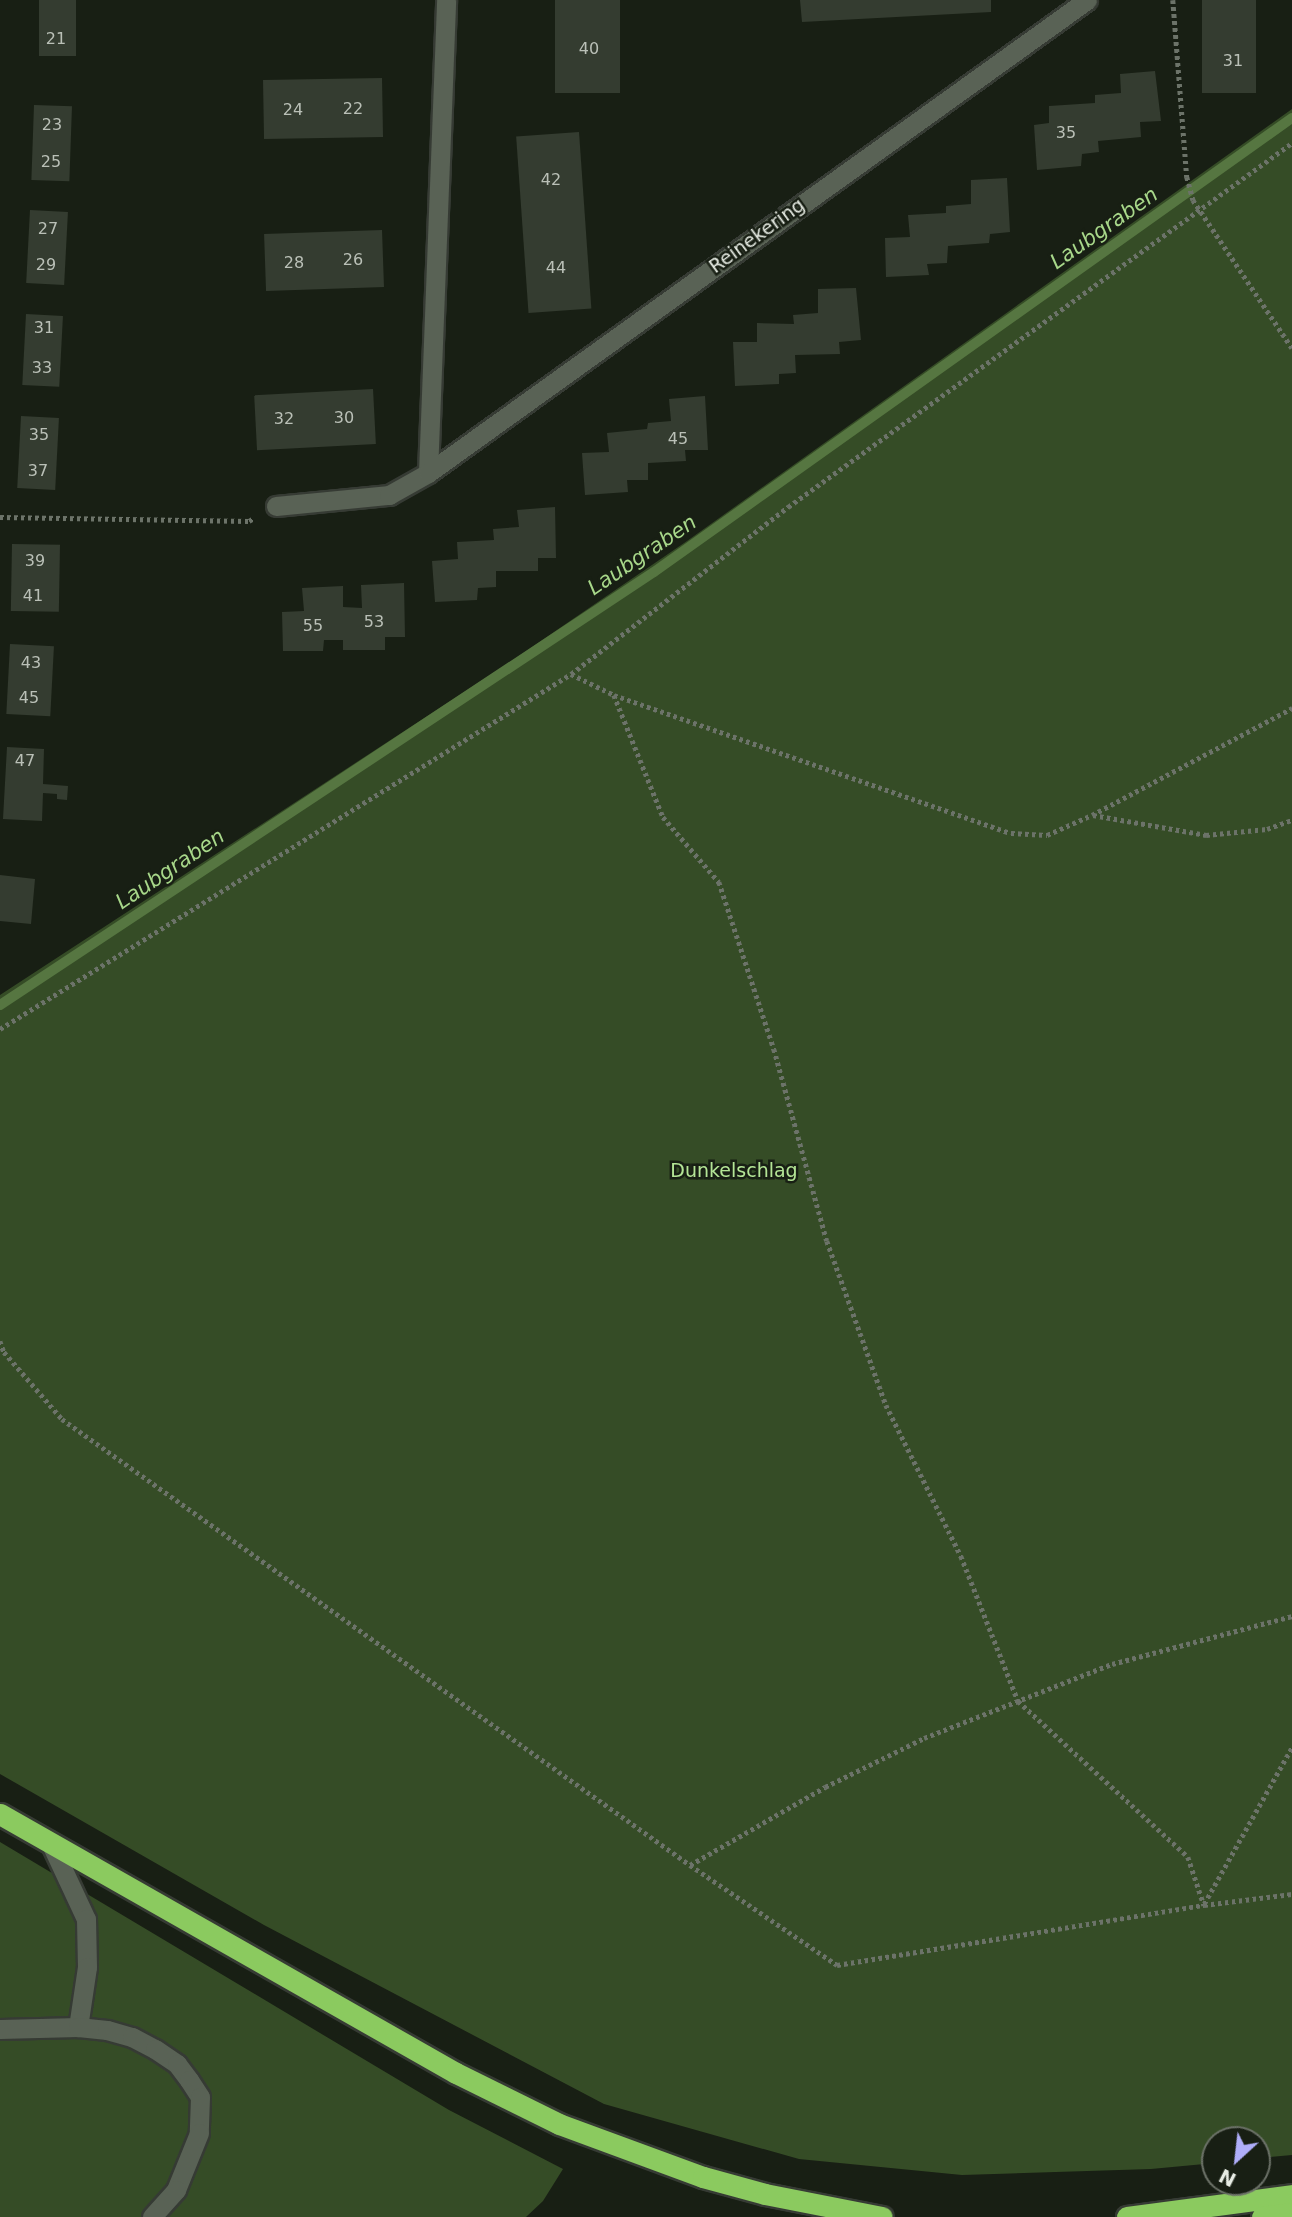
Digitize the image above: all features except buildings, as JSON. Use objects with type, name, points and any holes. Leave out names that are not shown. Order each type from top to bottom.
[{"type":"highway","points":[[0,1814],[456,2073],[559,2124],[703,2177],[765,2194],[883,2217]]},
{"type":"highway","points":[[1127,2217],[1292,2195]]},
{"type":"highway","points":[[1262,2217],[1292,2213]]},
{"type":"street","points":[[428,473],[446,0]]},
{"type":"street","name":"Reinekering","points":[[276,506],[388,495],[428,473],[1087,0]]},
{"type":"street","points":[[51,1844],[86,1919],[87,1967],[78,2027]]},
{"type":"street","points":[[0,2029],[78,2027],[132,2036],[177,2064],[200,2097],[199,2133],[189,2164],[176,2190],[152,2217]]},
{"type":"path","points":[[1173,0],[1187,177],[1193,200],[1292,348]]},
{"type":"path","points":[[0,1029],[570,674],[788,507],[1292,143]]},
{"type":"path","points":[[0,517],[249,521],[276,506]]},
{"type":"path","points":[[570,674],[614,695],[1012,834],[1047,835],[1093,815],[1292,708]]},
{"type":"path","points":[[614,695],[663,817],[719,882],[774,1049],[827,1241],[886,1405],[961,1556],[1018,1701],[1188,1857],[1204,1905]]},
{"type":"path","points":[[1093,815],[1206,835],[1267,830],[1292,820]]},
{"type":"path","points":[[0,1341],[4,1352],[62,1419],[690,1865],[837,1965],[1204,1905],[1292,1894]]},
{"type":"path","points":[[690,1865],[825,1787],[924,1738],[1112,1664],[1292,1616]]},
{"type":"path","points":[[1204,1905],[1292,1747]]},
{"type":"green space","name":"Dunkelschlag","points":[[1292,109],[1292,2155],[1271,2157],[1271,2126],[1201,2126],[1201,2164],[1151,2169],[962,2175],[799,2159],[604,2104],[264,1925],[0,1774],[0,995],[513,660],[687,541]]},
{"type":"green space","points":[[0,1842],[449,2110],[563,2169],[543,2201],[526,2217],[0,2217]]},
{"type":"waterway","name":"Laubgraben","points":[[0,1005],[654,572],[1292,118]]}]
